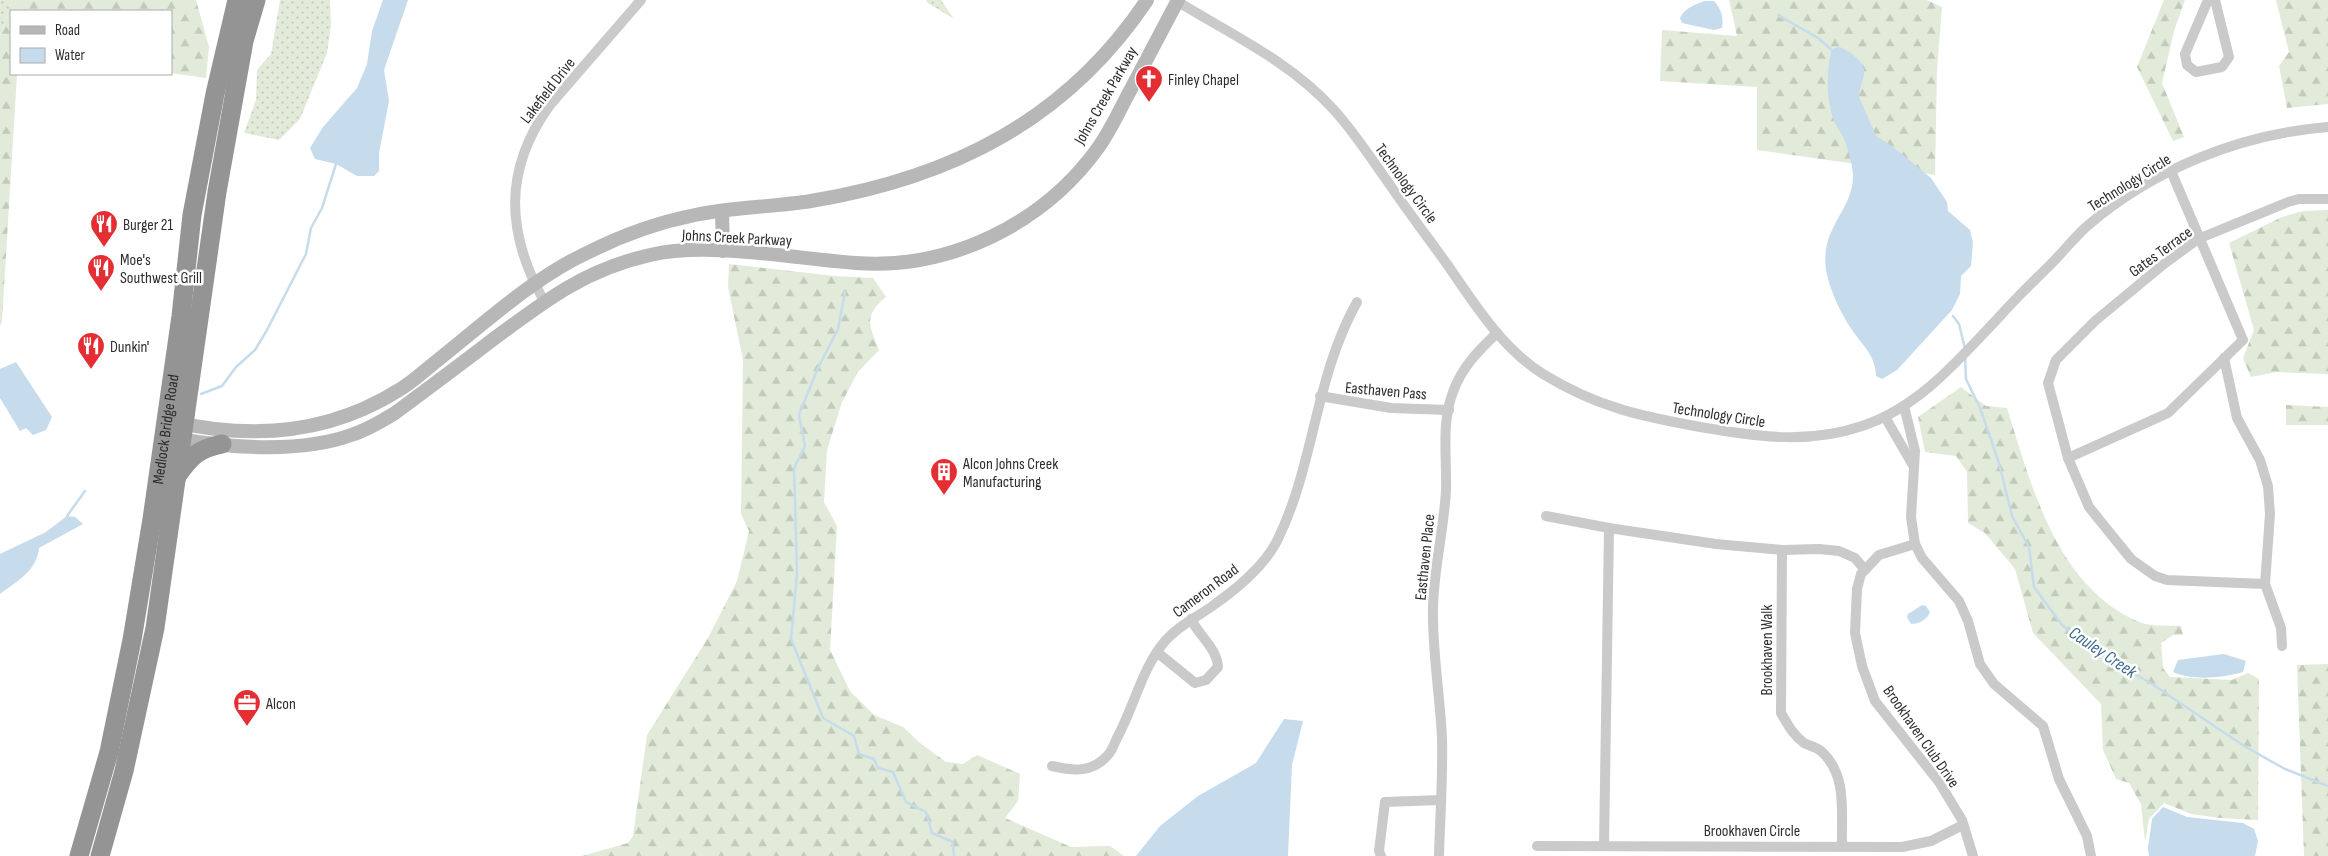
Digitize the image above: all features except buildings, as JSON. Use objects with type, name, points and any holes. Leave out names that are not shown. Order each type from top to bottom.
[{"type":"highway","name":"Medlock Bridge Road","points":[[100,856],[124,771],[155,628],[176,476],[174,430],[192,215],[215,94],[238,0]]},
{"type":"highway","name":"Medlock Bridge Road","points":[[79,856],[109,752],[174,430],[244,41],[256,0]]},
{"type":"highway","points":[[176,476],[197,453],[206,448],[222,444]]},
{"type":"street","name":"Lakefield Drive","points":[[544,301],[522,255],[515,217],[515,195],[522,157],[535,127],[550,105],[642,0]]},
{"type":"street","name":"Johns Creek Parkway","points":[[174,430],[255,433],[306,428],[337,420],[400,390],[535,283],[590,251],[687,217],[857,193],[907,179],[964,157],[1056,102],[1108,51],[1147,0]]},
{"type":"street","name":"Johns Creek Parkway","points":[[174,430],[222,444],[271,447],[310,444],[353,435],[376,425],[395,413],[544,301],[577,281],[625,261],[654,254],[689,250],[723,251],[859,264],[905,263],[940,257],[999,234],[1044,204],[1067,184],[1098,148],[1177,0]]},
{"type":"street","name":"Technology Circle","points":[[1177,0],[1278,61],[1316,92],[1333,109],[1349,128],[1479,311],[1497,333],[1538,371],[1578,395],[1611,408],[1647,417],[1779,438],[1828,436],[1862,427],[1904,406],[1937,380],[1964,354],[2086,228],[2121,202],[2171,171],[2219,149],[2264,136],[2300,129],[2328,127]]},
{"type":"street","points":[[2208,0],[2185,54],[2187,65],[2196,72],[2222,66],[2229,57],[2214,0]]},
{"type":"street","points":[[2171,171],[2242,340],[2168,413],[2068,458],[2089,506],[2131,558],[2156,576],[2167,580],[2265,584]]},
{"type":"street","name":"Gates Terrace","points":[[2068,458],[2048,384],[2056,360],[2095,321],[2164,264],[2198,239],[2288,202],[2299,199],[2328,199]]},
{"type":"street","points":[[722,211],[723,251]]},
{"type":"street","name":"Cameron Road","points":[[1052,766],[1075,771],[1092,767],[1108,755],[1124,727],[1148,668],[1165,641],[1191,619],[1210,608],[1248,578],[1276,542],[1299,486],[1320,396],[1342,329],[1357,302]]},
{"type":"street","name":"Easthaven Place","points":[[1439,856],[1442,739],[1434,654],[1433,607],[1436,566],[1443,526],[1448,410],[1452,394],[1469,361],[1497,333]]},
{"type":"street","points":[[2224,358],[2237,418],[2260,460],[2268,486],[2270,514],[2265,584],[2281,628],[2282,646]]},
{"type":"street","name":"Easthaven Pass","points":[[1320,396],[1391,408],[1448,410]]},
{"type":"street","points":[[1904,406],[1915,451],[1911,517],[1915,544],[1922,558],[1959,601],[1984,671],[1994,684],[2043,726],[2059,779],[2086,836],[2091,856]]},
{"type":"street","points":[[1885,417],[1914,467]]},
{"type":"street","points":[[1902,445],[1913,440]]},
{"type":"street","points":[[1546,516],[1609,528],[1716,544],[1782,550],[1818,549],[1839,551],[1855,558],[1865,570]]},
{"type":"street","points":[[1604,846],[1609,528]]},
{"type":"street","name":"Brookhaven Club Drive","points":[[1915,544],[1879,555],[1861,574],[1857,589],[1855,633],[1862,666],[1875,700],[1938,782],[1963,825],[1973,856]]},
{"type":"street","name":"Brookhaven Walk","points":[[1782,550],[1781,713],[1793,734],[1806,744],[1819,750],[1838,773],[1842,845]]},
{"type":"street","points":[[1158,653],[1195,683],[1206,680],[1218,667],[1217,657],[1191,619]]},
{"type":"street","points":[[1381,856],[1379,851],[1385,802],[1440,800]]},
{"type":"street","name":"Brookhaven Circle","points":[[1537,846],[1914,846],[1931,841],[1963,825]]},
{"type":"green space","points":[[0,0],[12,0],[0,36]]},
{"type":"green space","points":[[12,0],[196,0],[209,47],[206,78],[172,73],[172,10],[10,10],[10,75],[17,75],[2,321],[0,326],[0,36]]},
{"type":"green space","points":[[280,0],[330,0],[331,26],[327,53],[300,119],[279,140],[244,133],[256,100],[257,70],[271,54]]},
{"type":"green space","points":[[926,0],[941,0],[954,19],[928,3]]},
{"type":"green space","points":[[1729,0],[1927,0],[1942,7],[1937,69],[1935,175],[1757,150],[1757,87],[1660,81],[1662,30],[1737,36]]},
{"type":"green space","points":[[2164,0],[2185,0],[2174,31],[2162,83],[2184,137],[2173,141],[2137,67]]},
{"type":"green space","points":[[2276,0],[2328,0],[2328,104],[2287,108],[2279,66],[2289,52]]},
{"type":"green space","points":[[2328,210],[2328,374],[2276,372],[2251,377],[2243,358],[2254,330],[2229,243],[2282,217],[2303,211]]},
{"type":"green space","points":[[729,264],[835,276],[873,278],[886,297],[874,310],[870,321],[879,350],[858,372],[842,402],[827,450],[824,502],[837,526],[830,650],[850,691],[874,715],[903,727],[920,743],[946,762],[963,764],[977,755],[1020,774],[1018,801],[1005,818],[1071,847],[1110,846],[1124,856],[582,856],[628,843],[633,836],[647,735],[708,638],[737,581],[749,531],[741,514],[743,360],[728,287]]},
{"type":"green space","points":[[1961,387],[1986,406],[2007,408],[2026,470],[2051,531],[2067,559],[2087,584],[2111,606],[2139,622],[2154,625],[2181,626],[2183,635],[2173,635],[2161,643],[2163,668],[2170,677],[2232,680],[2248,673],[2259,679],[2258,820],[2191,814],[2164,803],[2149,819],[2145,842],[2141,804],[2129,783],[2116,779],[2103,750],[2101,704],[2033,633],[2015,569],[1985,533],[1968,523],[1967,472],[1956,456],[1925,452],[1918,417]]},
{"type":"green space","points":[[2286,405],[2328,407],[2328,425],[2286,425]]},
{"type":"green space","points":[[2328,664],[2328,856],[2304,856],[2297,665]]},
{"type":"water","points":[[383,0],[408,0],[384,70],[389,101],[379,153],[379,171],[374,176],[357,176],[336,164],[315,159],[310,148],[323,127],[357,88],[367,64],[372,31]]},
{"type":"water","points":[[1704,1],[1714,1],[1718,7],[1722,17],[1722,28],[1714,30],[1682,23],[1680,18],[1684,12]]},
{"type":"water","points":[[1838,47],[1852,54],[1863,65],[1864,74],[1859,97],[1876,136],[1892,146],[1931,178],[1947,202],[1948,211],[1970,230],[1973,243],[1971,266],[1961,276],[1960,294],[1952,310],[1897,370],[1882,379],[1876,376],[1871,356],[1843,315],[1827,275],[1825,259],[1827,245],[1831,232],[1848,199],[1852,187],[1853,174],[1847,145],[1835,123],[1829,104],[1828,75],[1830,57],[1832,49]]},
{"type":"water","points":[[16,362],[52,417],[46,430],[33,435],[26,428],[20,431],[0,398],[0,369]]},
{"type":"water","points":[[67,516],[75,517],[83,524],[39,548],[34,563],[25,575],[0,594],[0,554],[46,532]]},
{"type":"water","points":[[1922,605],[1926,606],[1930,612],[1929,615],[1922,621],[1911,624],[1907,617],[1908,614]]},
{"type":"water","points":[[2224,654],[2246,661],[2243,672],[2226,676],[2198,678],[2173,672],[2178,660]]},
{"type":"water","points":[[1284,719],[1303,721],[1292,765],[1288,856],[1136,856],[1160,826],[1198,796],[1256,763]]},
{"type":"water","points":[[2163,807],[2187,817],[2243,823],[2254,829],[2258,841],[2255,856],[2149,856],[2148,848],[2152,819]]},
{"type":"waterway","name":"Cauley Creek","points":[[1778,15],[1818,38],[1833,51]]},
{"type":"waterway","points":[[201,394],[222,386],[236,367],[255,350],[267,330],[306,254],[311,228],[322,208],[336,164]]},
{"type":"waterway","points":[[845,292],[838,329],[818,368],[799,415],[805,446],[794,468],[797,573],[791,639],[823,718],[854,736],[859,754],[874,759],[878,768],[893,772],[906,802],[926,812],[932,833],[953,842],[954,856]]},
{"type":"waterway","name":"Cauley Creek","points":[[1953,316],[1959,324],[1965,349]]},
{"type":"waterway","name":"Cauley Creek","points":[[1965,357],[1966,379],[1980,408],[1999,463],[2012,516],[2029,547],[2034,587],[2062,625],[2100,654],[2152,684],[2244,746],[2285,769],[2328,786]]},
{"type":"waterway","points":[[67,516],[85,491]]},
{"type":"place","name":"Finley Chapel","points":[[1149,103]]},
{"type":"place","name":"Burger 21","points":[[104,248]]},
{"type":"place","name":"Moe's Southwest Grill","points":[[101,292]]},
{"type":"place","name":"Dunkin'","points":[[91,370]]},
{"type":"place","name":"Alcon Johns Creek Manufacturing","points":[[944,496]]},
{"type":"place","name":"Alcon","points":[[247,727]]}]
